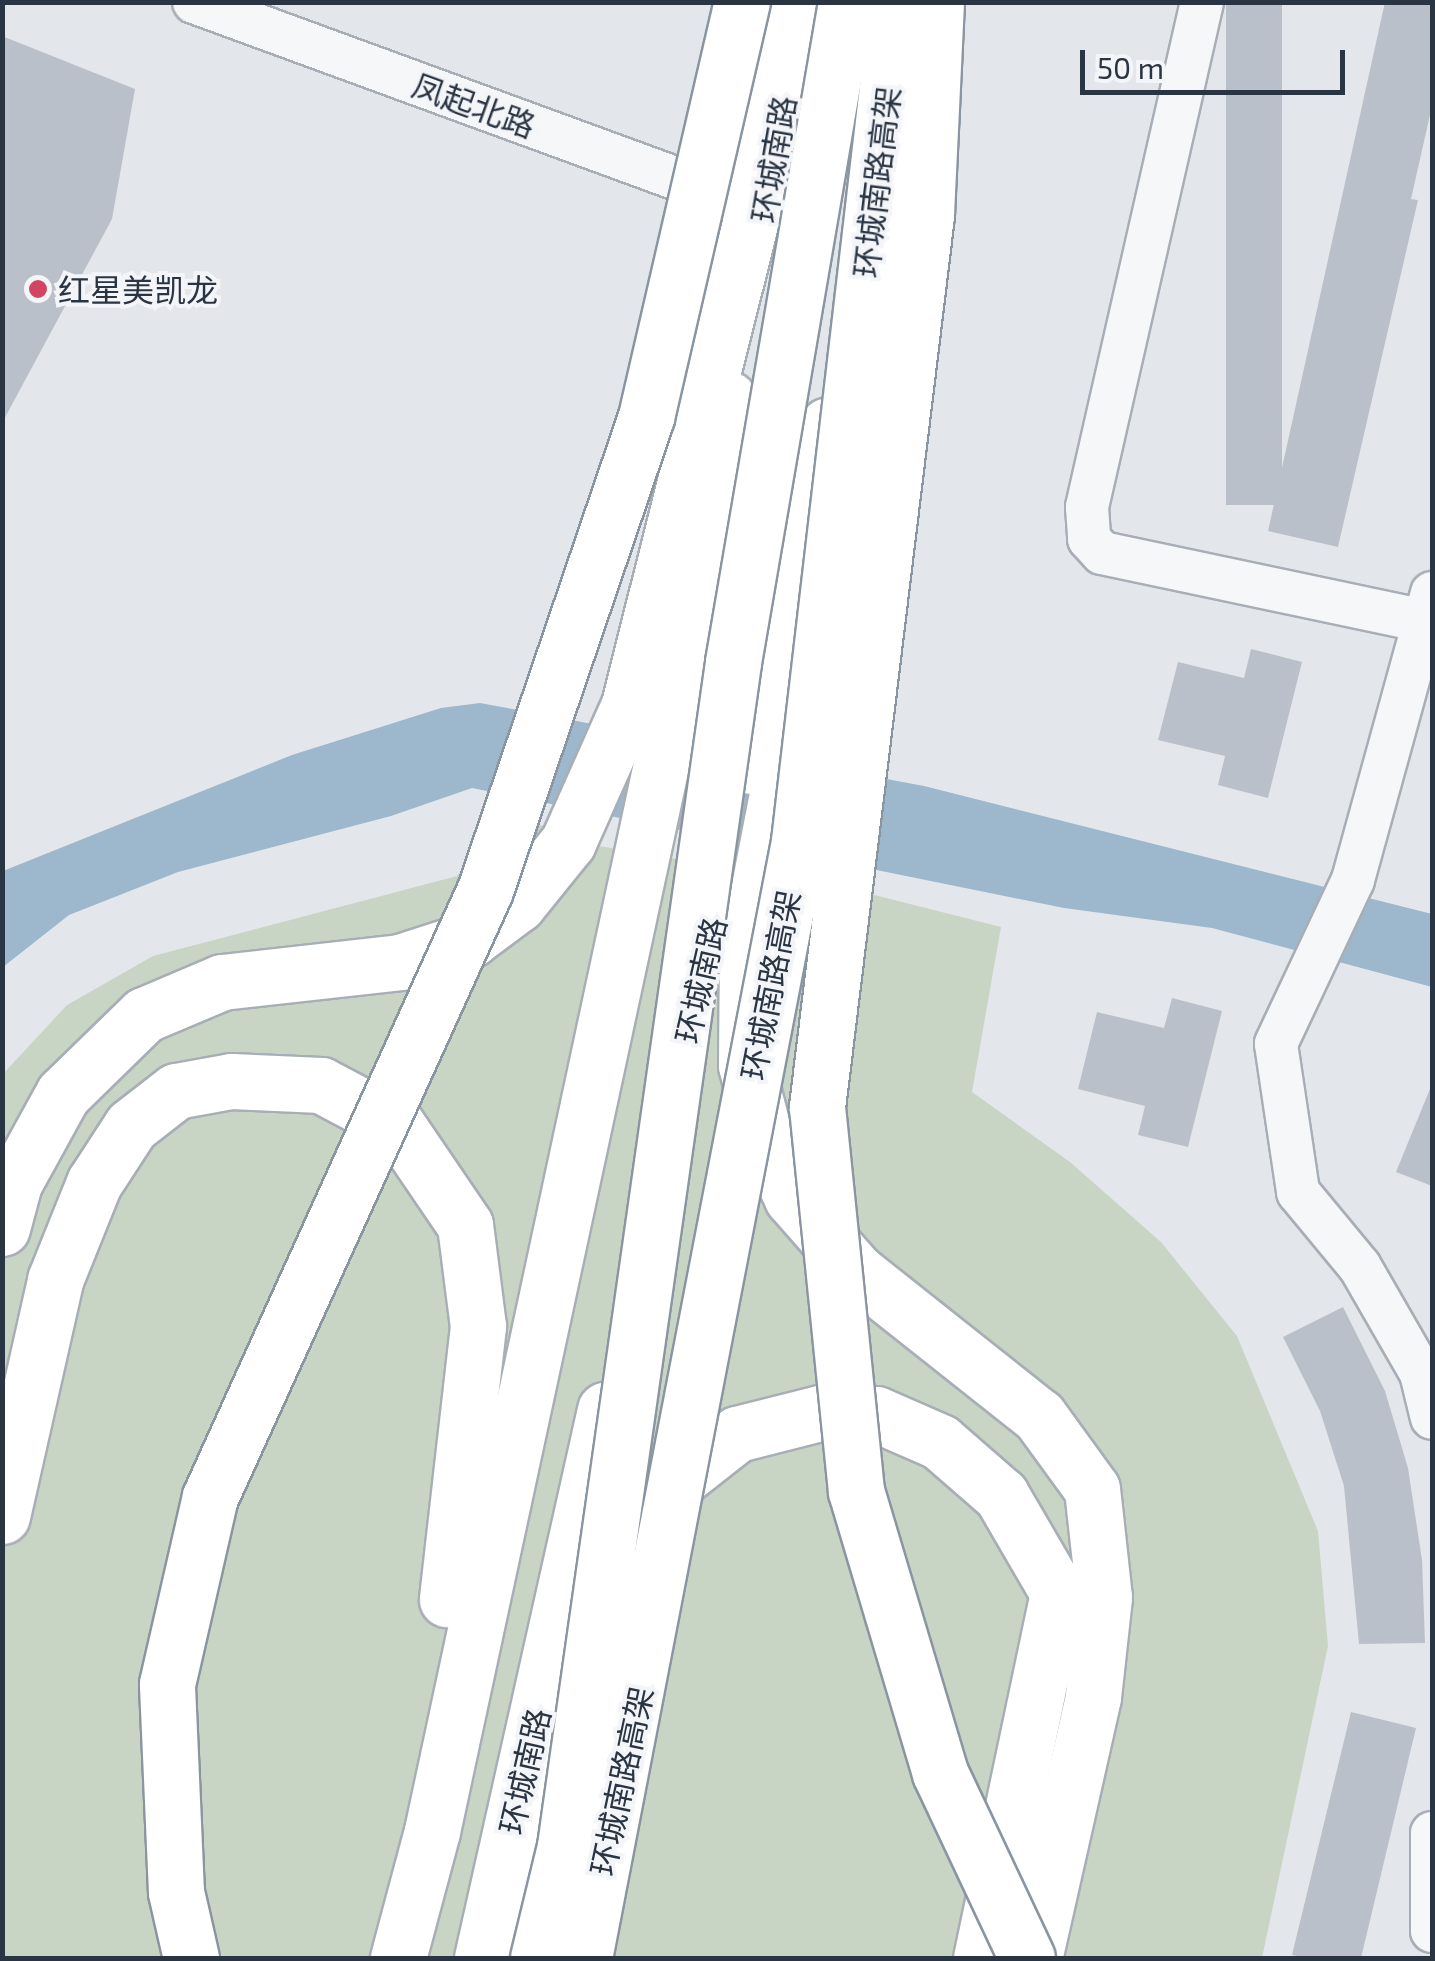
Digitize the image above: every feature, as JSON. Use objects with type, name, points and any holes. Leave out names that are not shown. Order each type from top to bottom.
[{"type":"main road","points":[[191,1958],[176,1892],[167,1684],[210,1497],[484,890],[646,417],[742,2]]},
{"type":"main road","points":[[2,1228],[14,1184],[64,1094],[144,1015],[222,982],[400,962],[472,940],[518,904],[568,842],[651,707],[798,2]]},
{"type":"main road","name":"环城南路","points":[[398,1958],[432,1831],[651,707],[798,2]]},
{"type":"main road","name":"环城南路高架","points":[[538,1958],[565,1846],[734,662],[846,2]]},
{"type":"main road","name":"环城南路高架","points":[[584,1958],[800,841],[898,2]]},
{"type":"main road","name":"环城南路","points":[[482,1958],[576,1540],[776,726],[921,2]]},
{"type":"main road","points":[[933,2],[776,726],[747,948],[746,1065],[768,1144],[792,1198],[857,1272],[1039,1416],[1092,1489],[1104,1597],[1094,1697],[1030,1958]]},
{"type":"main road","points":[[933,2],[926,215],[817,1108],[856,1491],[940,1774],[1030,1958]]},
{"type":"main road","points":[[2,1516],[56,1280],[94,1182],[131,1126],[176,1091],[231,1081],[321,1084],[398,1124],[465,1224],[478,1326],[454,1547],[432,1695],[375,1958]]},
{"type":"main road","points":[[518,1958],[581,1698],[627,1556],[681,1478],[737,1434],[820,1412],[876,1414],[940,1442],[1001,1495],[1058,1593],[981,1958]]},
{"type":"main road","points":[[502,1958],[576,1540]]},
{"type":"street","name":"凤起北路","points":[[194,2],[754,207]]},
{"type":"street","points":[[1202,2],[1088,508],[1089,539],[1102,553],[1429,606],[1353,880],[1276,1044],[1298,1192],[1360,1267],[1421,1373],[1432,1418]]},
{"type":"street","points":[[1432,1834],[1432,1930]]},
{"type":"green space","points":[[512,814],[593,845],[839,886],[1001,927],[972,1092],[1070,1162],[1161,1242],[1237,1336],[1318,1531],[1328,1646],[1262,1958],[3,1958],[2,1075],[67,1005],[153,956],[457,876]]},
{"type":"water","points":[[480,703],[924,786],[1432,914],[1432,987],[1212,928],[1064,908],[472,788],[391,816],[178,872],[69,915],[3,967],[3,871],[292,755],[441,708]]},
{"type":"building","points":[[1226,2],[1282,2],[1282,505],[1226,505]]},
{"type":"building","points":[[1385,2],[1432,2],[1432,106],[1411,199],[1418,200],[1338,547],[1268,531]]},
{"type":"building","name":"红星美凯龙","points":[[2,36],[135,89],[112,219],[2,423]]},
{"type":"building","points":[[1251,649],[1302,662],[1268,798],[1218,785],[1225,756],[1158,740],[1178,662],[1244,678]]},
{"type":"building","points":[[1172,998],[1222,1011],[1188,1147],[1138,1135],[1145,1106],[1078,1089],[1097,1012],[1164,1028]]},
{"type":"building","points":[[1432,1084],[1432,1186],[1396,1172]]},
{"type":"building","points":[[1343,1307],[1385,1391],[1408,1468],[1422,1560],[1425,1643],[1359,1644],[1344,1486],[1320,1411],[1283,1337]]},
{"type":"building","points":[[1351,1712],[1416,1728],[1361,1958],[1292,1955]]},
{"type":"place","name":"红星美凯龙","points":[[38,289]]}]
